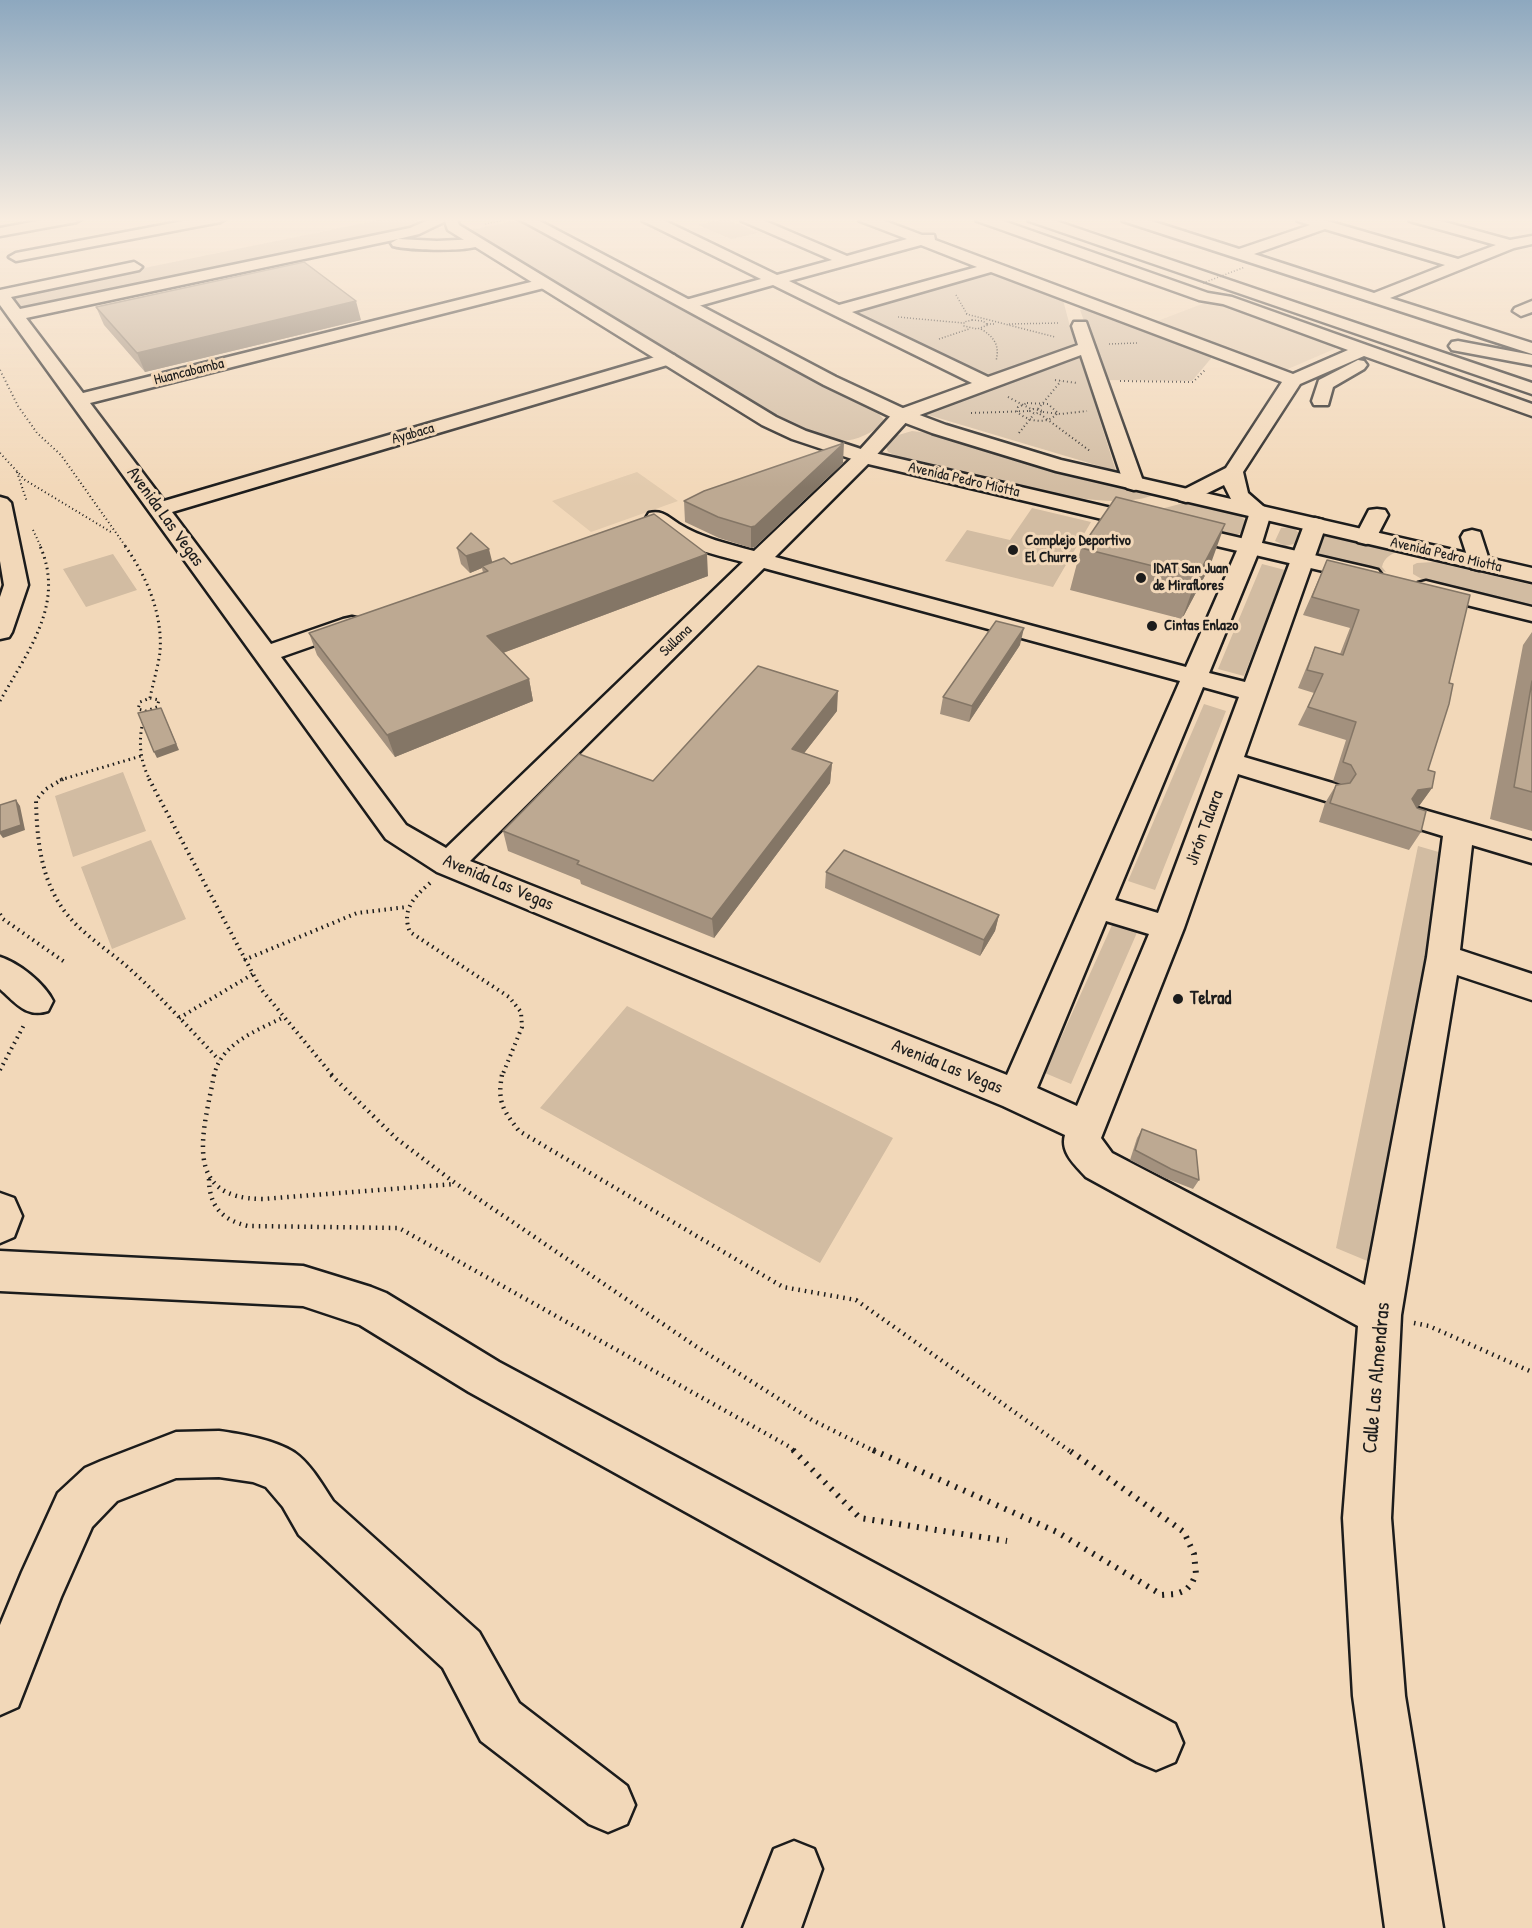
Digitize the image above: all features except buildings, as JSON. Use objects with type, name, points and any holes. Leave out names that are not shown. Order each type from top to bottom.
[{"type":"main road","name":"Avenida Las Vegas","points":[[11,308],[396,832],[448,864],[1016,1095],[1086,1127]]},
{"type":"main road","points":[[17,315],[50,308]]},
{"type":"main road","name":"Huancabamba","points":[[79,400],[447,308]]},
{"type":"main road","name":"Avenida Pedro Miotta","points":[[583,308],[769,421],[840,450],[1304,559],[1395,578],[1532,614]]},
{"type":"main road","name":"Avenida Pedro Miotta","points":[[695,308],[830,381],[902,416],[999,449],[1134,484],[1532,575]]},
{"type":"main road","points":[[830,308],[987,384]]},
{"type":"main road","points":[[836,311],[847,308]]},
{"type":"main road","points":[[1071,308],[1081,341],[1099,381],[1134,484]]},
{"type":"main road","points":[[1098,308],[1293,380]]},
{"type":"main road","points":[[1248,308],[1532,410]]},
{"type":"main road","points":[[1296,308],[1532,389]]},
{"type":"main road","points":[[1340,308],[1529,368]]},
{"type":"main road","points":[[1408,308],[1532,349]]},
{"type":"main road","points":[[1137,322],[1156,315]]},
{"type":"main road","points":[[902,416],[987,384],[1081,341]]},
{"type":"main road","points":[[1321,401],[1325,384],[1380,345],[1410,347]]},
{"type":"main road","points":[[1071,505],[1144,505],[1186,496],[1233,472],[1293,380],[1372,352]]},
{"type":"main road","name":"Ayabaca","points":[[159,508],[668,359]]},
{"type":"main road","name":"Sullana","points":[[448,864],[864,457],[902,416]]},
{"type":"main road","points":[[814,460],[840,450]]},
{"type":"main road","points":[[1016,1095],[1250,546],[1260,513],[1248,506],[1235,491],[1233,472]]},
{"type":"main road","points":[[0,503],[16,585],[0,632]]},
{"type":"main road","points":[[1366,537],[1377,516]]},
{"type":"main road","points":[[656,518],[670,529],[688,538],[758,560],[1254,693]]},
{"type":"main road","name":"Jirón Talara","points":[[1086,1127],[1168,928],[1315,525]]},
{"type":"main road","points":[[1472,537],[1479,563]]},
{"type":"main road","points":[[1395,578],[1388,565],[1392,559],[1413,550],[1429,552]]},
{"type":"main road","points":[[266,654],[378,615]]},
{"type":"main road","points":[[1229,762],[1329,792]]},
{"type":"main road","points":[[1417,818],[1532,852]]},
{"type":"main road","name":"Calle Las Almendras","points":[[1414,1928],[1379,1696],[1367,1518],[1380,1315],[1443,957],[1459,830]]},
{"type":"main road","points":[[1098,907],[1168,928]]},
{"type":"main road","points":[[1443,957],[1532,987]]},
{"type":"main road","points":[[0,970],[36,1001]]},
{"type":"main road","points":[[1086,1127],[1082,1137],[1083,1147],[1100,1165],[1380,1315]]},
{"type":"main road","points":[[0,1211],[2,1216],[0,1224]]},
{"type":"main road","points":[[0,1271],[303,1286],[370,1308],[495,1382],[1156,1743]]},
{"type":"main road","points":[[0,1689],[39,1589],[75,1510],[101,1484],[176,1455],[219,1454],[254,1459],[282,1471],[299,1491],[316,1518],[461,1650],[500,1722],[608,1805]]},
{"type":"main road","points":[[772,1928],[794,1869]]},
{"type":"path","points":[[962,308],[972,320],[987,324],[1066,323],[1081,341]]},
{"type":"path","points":[[966,314],[1052,338],[1081,341]]},
{"type":"path","points":[[969,328],[963,323],[972,320]]},
{"type":"path","points":[[936,340],[969,328],[981,329],[987,327],[987,324]]},
{"type":"path","points":[[981,329],[992,336],[998,346],[996,360],[987,374],[987,384]]},
{"type":"path","points":[[1049,378],[1085,384],[1099,381],[1193,382],[1220,353]]},
{"type":"path","points":[[0,370],[28,422],[61,455],[135,560],[153,598],[158,618],[160,651],[150,698]]},
{"type":"path","points":[[0,377],[5,376]]},
{"type":"path","points":[[1038,409],[1061,381]]},
{"type":"path","points":[[1027,403],[1053,407],[1058,414],[1048,420],[1030,419],[1017,412],[1018,406],[1027,403]]},
{"type":"path","points":[[1015,439],[1034,414],[1043,412],[1058,414],[1108,408]]},
{"type":"path","points":[[1034,414],[1030,410],[1038,409],[1043,412]]},
{"type":"path","points":[[0,453],[26,480],[115,534]]},
{"type":"path","points":[[150,698],[156,698],[160,703],[146,711],[141,711],[137,706],[150,698]]},
{"type":"path","points":[[146,711],[141,724],[141,756],[146,773],[244,960],[282,1018],[321,1066],[397,1138],[456,1184],[694,1345],[812,1420],[876,1452],[1057,1532],[1162,1595],[1186,1592],[1194,1582],[1197,1570],[1196,1557],[1192,1544],[1179,1528],[856,1299],[783,1287],[519,1131],[508,1121],[499,1095],[503,1068],[523,1030],[521,1012],[508,997],[410,932],[406,924],[408,907],[448,864]]},
{"type":"path","points":[[141,756],[57,781],[40,793],[36,800],[38,855],[44,874],[64,911],[79,927],[117,957],[219,1060]]},
{"type":"path","points":[[244,960],[357,913],[408,907]]},
{"type":"path","points":[[0,914],[3,919],[66,963]]},
{"type":"path","points":[[179,1018],[253,974]]},
{"type":"path","points":[[0,1070],[36,1001]]},
{"type":"path","points":[[282,1018],[231,1047],[219,1060],[215,1070],[202,1150],[203,1166],[209,1179],[210,1202],[216,1211],[235,1223],[248,1226],[399,1228],[790,1447],[860,1518],[1007,1541]]},
{"type":"path","points":[[209,1179],[221,1190],[234,1197],[250,1200],[456,1184]]},
{"type":"path","points":[[1380,1315],[1429,1326],[1532,1372]]},
{"type":"shaded area","points":[[593,308],[688,308],[874,408],[885,421],[866,435],[851,440],[835,441],[822,438],[746,398]]},
{"type":"shaded area","points":[[870,308],[1065,308],[1075,345],[988,377],[856,312]]},
{"type":"shaded area","points":[[1086,308],[1213,356],[1192,381],[1106,380],[1080,310]]},
{"type":"shaded area","points":[[1192,308],[1230,308],[1339,347],[1281,372],[1152,323]]},
{"type":"shaded area","points":[[1080,358],[1116,471],[925,414]]},
{"type":"shaded area","points":[[912,431],[929,433],[1155,494],[1136,500],[1113,501],[1059,495],[914,462],[888,452],[885,445],[895,436]]},
{"type":"shaded area","points":[[637,472],[678,501],[591,532],[552,501]]},
{"type":"shaded area","points":[[1191,501],[1229,509],[1247,523],[1245,531],[1234,536],[1224,535],[1161,509]]},
{"type":"shaded area","name":"Complejo Deportivo El Churre","points":[[1032,508],[1091,522],[1053,587],[945,561],[967,530],[1010,540]]},
{"type":"shaded area","points":[[1293,527],[1299,533],[1294,544],[1285,546],[1275,541],[1281,528]]},
{"type":"shaded area","points":[[1322,531],[1400,550],[1385,561],[1382,567],[1386,572],[1312,555]]},
{"type":"shaded area","points":[[113,554],[137,590],[86,607],[63,569]]},
{"type":"shaded area","points":[[1434,562],[1532,585],[1532,607],[1427,582],[1413,574],[1413,565]]},
{"type":"shaded area","points":[[1262,564],[1285,570],[1244,676],[1218,669]]},
{"type":"shaded area","points":[[1204,704],[1226,711],[1155,890],[1128,881]]},
{"type":"shaded area","points":[[123,772],[146,831],[73,857],[55,796]]},
{"type":"shaded area","points":[[151,840],[186,919],[112,949],[81,867]]},
{"type":"shaded area","points":[[1418,846],[1449,855],[1377,1265],[1336,1248]]},
{"type":"shaded area","points":[[1122,903],[1146,912],[1071,1084],[1045,1073]]},
{"type":"shaded area","points":[[627,1006],[893,1138],[820,1263],[540,1108]]},
{"type":"place","name":"Complejo Deportivo El Churre","points":[[1013,550]]},
{"type":"place","name":"IDAT San Juan de Miraflores","points":[[1141,578]]},
{"type":"place","name":"Cintas Enlazo","points":[[1152,626]]},
{"type":"place","name":"Telrad","points":[[1178,999]]}]
